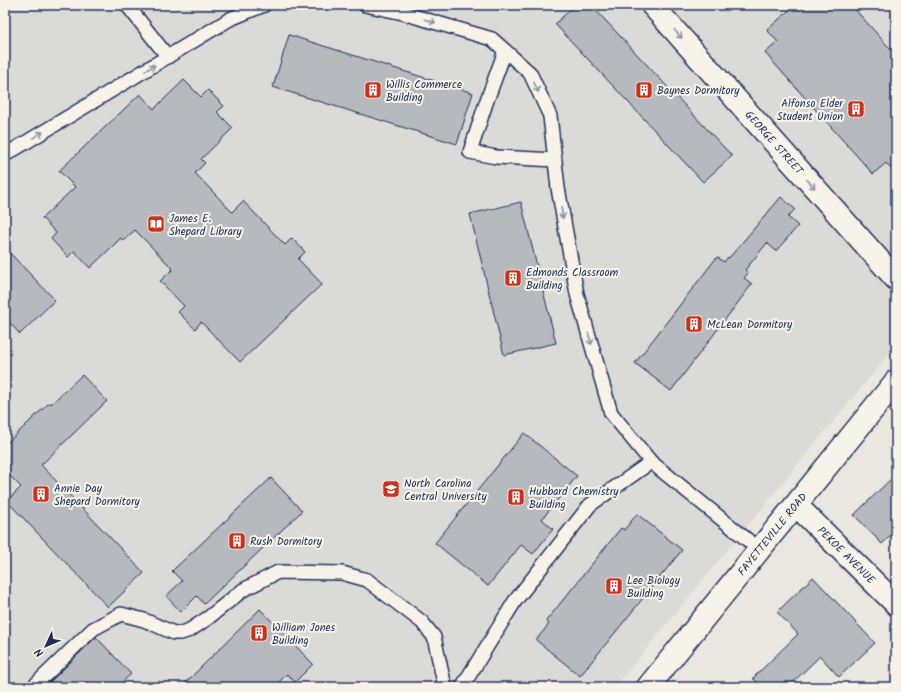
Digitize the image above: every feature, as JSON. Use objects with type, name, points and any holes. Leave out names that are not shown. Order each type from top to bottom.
[{"type":"street","name":"GEORGE STREET","points":[[652,5],[894,274]]},
{"type":"street","name":"FAYETTEVILLE ROAD","points":[[648,687],[896,381]]},
{"type":"street","name":"PEKOE AVENUE","points":[[796,505],[896,604]]},
{"type":"lane","points":[[127,5],[168,57]]},
{"type":"lane","points":[[5,155],[230,19],[264,5]]},
{"type":"lane","points":[[365,5],[403,13],[492,40],[530,72],[550,116],[558,188],[577,294],[611,413],[651,462],[760,550]]},
{"type":"lane","points":[[506,51],[470,152],[496,157],[555,160]]},
{"type":"lane","points":[[462,687],[515,601],[590,505],[651,462]]},
{"type":"lane","points":[[33,687],[93,630],[122,614],[144,620],[174,633],[190,630],[208,618],[243,590],[278,572],[342,573],[367,580],[422,622],[434,637],[445,687]]},
{"type":"shaded area","name":"North Carolina Central University","points":[[5,5],[896,5],[896,345],[615,687],[5,687]]},
{"type":"building","name":"Baynes Dormitory","points":[[575,5],[591,5],[732,156],[703,182],[555,24]]},
{"type":"building","name":"Alfonso Elder Student Union","points":[[795,5],[851,5],[896,55],[896,174],[886,163],[873,174],[765,53],[778,42],[767,30]]},
{"type":"building","name":"Willis Commerce Building","points":[[289,35],[473,93],[457,144],[273,87]]},
{"type":"building","name":"James E. Shepard Library","points":[[184,80],[201,97],[208,90],[224,106],[217,112],[233,128],[201,159],[205,163],[195,173],[232,212],[243,201],[285,245],[292,238],[305,252],[298,259],[322,284],[240,362],[201,322],[195,329],[178,312],[184,306],[160,281],[173,269],[135,230],[123,241],[121,238],[90,268],[74,251],[68,257],[51,239],[56,233],[42,218],[75,187],[59,171],[140,94],[154,109]]},
{"type":"building","name":"McLean Dormitory","points":[[781,197],[795,209],[788,217],[798,226],[776,251],[767,243],[745,270],[748,273],[744,278],[752,284],[671,391],[635,363],[717,257],[724,262],[728,257],[729,258]]},
{"type":"building","name":"Edmonds Classroom Building","points":[[521,202],[556,343],[504,355],[470,214]]},
{"type":"building","points":[[5,248],[55,300],[20,334],[5,318]]},
{"type":"building","name":"Annie Day Shepard Dormitory","points":[[82,375],[107,401],[41,465],[144,573],[108,607],[7,501],[21,487],[5,471],[5,445],[50,402],[51,404]]},
{"type":"building","name":"Hubbard Chemistry Building","points":[[524,433],[577,476],[542,519],[553,529],[533,554],[521,545],[488,586],[435,543]]},
{"type":"building","points":[[896,474],[896,531],[882,544],[854,515]]},
{"type":"building","name":"Rush Dormitory","points":[[271,478],[302,511],[204,604],[197,596],[181,612],[166,596],[182,581],[172,571]]},
{"type":"building","name":"Lee Biology Building","points":[[637,514],[682,550],[580,676],[536,640],[549,624],[546,621],[621,528],[624,530]]},
{"type":"building","points":[[813,577],[875,643],[839,677],[820,656],[788,687],[762,687],[753,678],[798,634],[777,612]]},
{"type":"building","name":"William Jones Building","points":[[260,609],[313,664],[295,682],[287,674],[274,687],[181,687]]},
{"type":"building","points":[[96,637],[131,674],[117,687],[45,687]]},
{"type":"place","name":"Willis Commerce Building","points":[[373,90]]},
{"type":"place","name":"Baynes Dormitory","points":[[644,90]]},
{"type":"place","name":"Alfonso Elder Student Union","points":[[856,109]]},
{"type":"place","name":"James E. Shepard Library","points":[[156,224]]},
{"type":"place","name":"Edmonds Classroom Building","points":[[513,278]]},
{"type":"place","name":"McLean Dormitory","points":[[694,324]]},
{"type":"place","name":"North Carolina Central University","points":[[391,489]]},
{"type":"place","name":"Annie Day Shepard Dormitory","points":[[41,494]]},
{"type":"place","name":"Hubbard Chemistry Building","points":[[516,497]]},
{"type":"place","name":"Rush Dormitory","points":[[237,541]]},
{"type":"place","name":"Lee Biology Building","points":[[614,586]]},
{"type":"place","name":"William Jones Building","points":[[259,633]]}]
